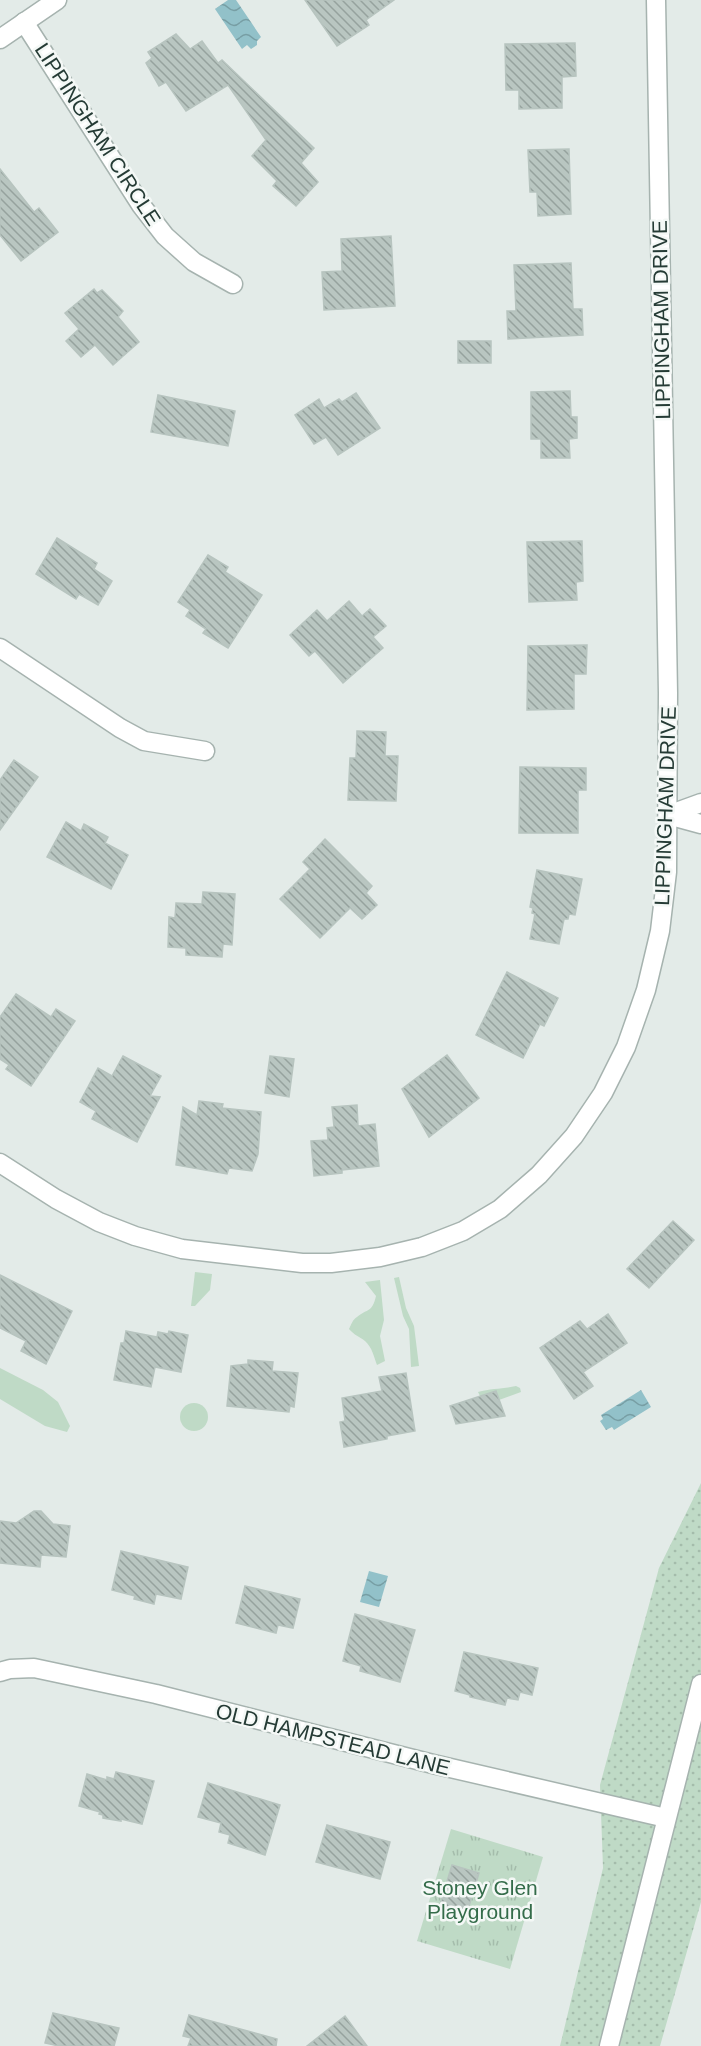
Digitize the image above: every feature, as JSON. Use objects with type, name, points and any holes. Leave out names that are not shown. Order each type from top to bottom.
[{"type":"street","points":[[0,39],[57,0]]},
{"type":"street","name":"LIPPINGHAM DRIVE","points":[[0,1163],[56,1199],[99,1222],[135,1236],[182,1249],[302,1263],[332,1263],[413,1250],[463,1231],[500,1209],[539,1175],[573,1136],[603,1093],[626,1047],[646,990],[660,932],[667,872],[668,693],[656,0]]},
{"type":"street","name":"LIPPINGHAM CIRCLE","points":[[24,22],[147,213],[165,236],[194,262],[233,284]]},
{"type":"street","points":[[0,648],[120,728],[144,741],[205,751]]},
{"type":"street","points":[[668,815],[701,803]]},
{"type":"street","points":[[668,815],[701,824]]},
{"type":"street","name":"OLD HAMPSTEAD LANE","points":[[0,1672],[10,1669],[34,1668],[156,1694],[433,1764],[666,1818]]},
{"type":"street","points":[[609,2046],[701,1684]]},
{"type":"green space","points":[[195,1272],[212,1274],[210,1290],[195,1306],[191,1306]]},
{"type":"green space","points":[[399,1277],[406,1308],[414,1326],[419,1366],[411,1367],[409,1329],[403,1316],[394,1278]]},
{"type":"green space","points":[[380,1280],[384,1320],[380,1336],[385,1361],[377,1365],[367,1343],[349,1329],[354,1319],[371,1308],[376,1296],[365,1282]]},
{"type":"green space","points":[[0,1368],[43,1390],[58,1402],[70,1426],[67,1432],[45,1426],[0,1399]]},
{"type":"green space","points":[[516,1386],[521,1392],[499,1400],[496,1392],[480,1396],[478,1392],[488,1390]]},
{"type":"green space","points":[[194,1403],[204,1407],[208,1417],[204,1427],[194,1431],[184,1427],[180,1417],[184,1407]]},
{"type":"green space","points":[[701,1483],[701,1902],[660,2046],[560,2046],[603,1868],[600,1785],[659,1568]]},
{"type":"green space","name":"Stoney Glen Playground","points":[[451,1829],[543,1857],[510,1969],[417,1941]]},
{"type":"water","points":[[228,0],[236,0],[261,37],[257,45],[251,49],[247,45],[242,49],[215,9]]},
{"type":"water","points":[[641,1390],[651,1407],[614,1430],[612,1427],[606,1430],[600,1421],[603,1419],[601,1415]]},
{"type":"water","points":[[369,1571],[388,1576],[379,1607],[360,1602]]},
{"type":"building","points":[[305,0],[394,0],[366,20],[369,25],[337,46]]},
{"type":"building","points":[[176,34],[190,49],[202,41],[218,63],[222,60],[314,148],[301,163],[318,182],[296,206],[273,186],[277,181],[252,156],[266,140],[228,85],[186,111],[166,82],[159,86],[146,63],[152,58],[148,52]]},
{"type":"building","points":[[575,43],[576,76],[562,77],[562,108],[519,109],[519,90],[506,90],[505,44]]},
{"type":"building","points":[[569,149],[571,214],[538,216],[537,192],[530,192],[528,150]]},
{"type":"building","points":[[0,169],[34,212],[39,208],[58,232],[21,261],[0,235]]},
{"type":"building","points":[[391,236],[395,306],[324,310],[322,272],[342,271],[341,239]]},
{"type":"building","points":[[571,263],[573,309],[582,309],[583,335],[508,339],[507,311],[516,311],[514,265]]},
{"type":"building","points":[[94,289],[97,293],[102,290],[123,311],[118,317],[139,342],[113,365],[95,345],[81,357],[66,341],[79,329],[65,313]]},
{"type":"building","points":[[458,341],[491,341],[491,363],[458,363]]},
{"type":"building","points":[[570,391],[571,417],[577,417],[577,438],[569,439],[570,458],[541,458],[541,439],[531,439],[531,392]]},
{"type":"building","points":[[356,393],[380,428],[338,455],[326,437],[314,444],[295,415],[319,399],[324,408],[339,399],[342,402]]},
{"type":"building","points":[[158,395],[235,411],[228,446],[151,432]]},
{"type":"building","points":[[57,538],[97,563],[94,569],[112,581],[98,605],[79,594],[76,599],[36,574]]},
{"type":"building","points":[[582,541],[583,581],[576,582],[577,600],[529,602],[527,542]]},
{"type":"building","points":[[208,555],[228,567],[225,572],[262,595],[228,648],[203,633],[206,629],[186,616],[190,610],[178,602]]},
{"type":"building","points":[[349,601],[362,616],[370,609],[386,626],[373,637],[383,648],[343,683],[315,651],[309,656],[290,635],[317,610],[327,621]]},
{"type":"building","points":[[587,645],[586,674],[574,674],[574,709],[527,710],[528,646]]},
{"type":"building","points":[[357,731],[386,732],[385,756],[398,756],[396,801],[348,800],[350,758],[356,758]]},
{"type":"building","points":[[14,760],[38,777],[0,830],[0,780]]},
{"type":"building","points":[[520,767],[586,768],[586,790],[578,790],[578,833],[519,833]]},
{"type":"building","points":[[66,822],[81,831],[84,824],[108,837],[105,843],[128,855],[111,889],[47,857]]},
{"type":"building","points":[[325,839],[372,886],[366,893],[377,905],[362,919],[350,908],[320,938],[280,899],[310,869],[303,862]]},
{"type":"building","points":[[537,870],[582,879],[575,915],[569,914],[568,919],[564,919],[559,944],[530,939],[535,914],[532,913],[533,908],[530,907]]},
{"type":"building","points":[[203,892],[235,894],[232,945],[223,944],[222,957],[186,955],[186,948],[168,947],[169,917],[175,918],[176,903],[202,904]]},
{"type":"building","points":[[507,972],[558,998],[544,1026],[540,1024],[523,1058],[476,1035]]},
{"type":"building","points":[[16,994],[51,1017],[56,1009],[75,1021],[31,1086],[6,1069],[9,1065],[0,1059],[0,1017]]},
{"type":"building","points":[[447,1055],[479,1098],[429,1137],[402,1089]]},
{"type":"building","points":[[123,1056],[161,1076],[150,1096],[160,1097],[137,1142],[92,1119],[96,1111],[80,1102],[98,1068],[112,1076]]},
{"type":"building","points":[[270,1056],[294,1059],[289,1097],[265,1093]]},
{"type":"building","points":[[199,1101],[223,1104],[222,1108],[261,1112],[258,1154],[252,1171],[229,1168],[227,1174],[176,1165],[183,1107],[197,1115]]},
{"type":"building","points":[[357,1105],[358,1126],[375,1124],[379,1166],[314,1176],[311,1141],[328,1140],[327,1128],[334,1127],[332,1107]]},
{"type":"building","points":[[673,1221],[694,1240],[649,1288],[627,1269]]},
{"type":"building","points":[[0,1275],[72,1311],[46,1364],[21,1351],[26,1341],[0,1328]]},
{"type":"building","points":[[608,1314],[627,1343],[583,1372],[593,1386],[574,1399],[540,1348],[580,1321],[587,1329]]},
{"type":"building","points":[[126,1331],[157,1337],[158,1332],[168,1334],[169,1331],[188,1335],[181,1372],[155,1367],[151,1387],[114,1380],[121,1343],[124,1343]]},
{"type":"building","points":[[248,1360],[273,1362],[272,1371],[298,1373],[294,1407],[290,1406],[289,1412],[227,1406],[231,1366],[248,1364]]},
{"type":"building","points":[[406,1373],[415,1431],[344,1447],[340,1422],[345,1421],[342,1398],[382,1391],[379,1377]]},
{"type":"building","points":[[496,1391],[505,1416],[456,1424],[450,1406]]},
{"type":"building","points":[[34,1511],[41,1511],[53,1524],[70,1526],[66,1557],[41,1555],[40,1567],[0,1563],[0,1521],[16,1523]]},
{"type":"building","points":[[121,1551],[188,1567],[181,1599],[156,1594],[154,1604],[112,1590]]},
{"type":"building","points":[[245,1586],[300,1599],[293,1628],[278,1625],[276,1633],[236,1623]]},
{"type":"building","points":[[355,1614],[415,1630],[400,1682],[360,1671],[361,1666],[343,1661]]},
{"type":"building","points":[[464,1652],[538,1668],[532,1695],[520,1692],[518,1700],[507,1698],[505,1705],[455,1691]]},
{"type":"building","points":[[116,1772],[154,1781],[142,1824],[103,1818],[100,1812],[79,1806],[87,1774],[107,1780],[107,1777],[114,1779]]},
{"type":"building","points":[[208,1783],[280,1805],[265,1855],[228,1843],[230,1835],[219,1832],[221,1823],[198,1817]]},
{"type":"building","points":[[327,1825],[390,1842],[380,1879],[316,1862]]},
{"type":"building","points":[[452,1865],[479,1873],[466,1916],[439,1908]]},
{"type":"building","points":[[53,2013],[119,2028],[114,2046],[59,2046],[45,2043]]},
{"type":"building","points":[[189,2015],[277,2039],[276,2046],[188,2046],[191,2038],[183,2036]]},
{"type":"building","points":[[345,2016],[367,2046],[307,2046]]}]
